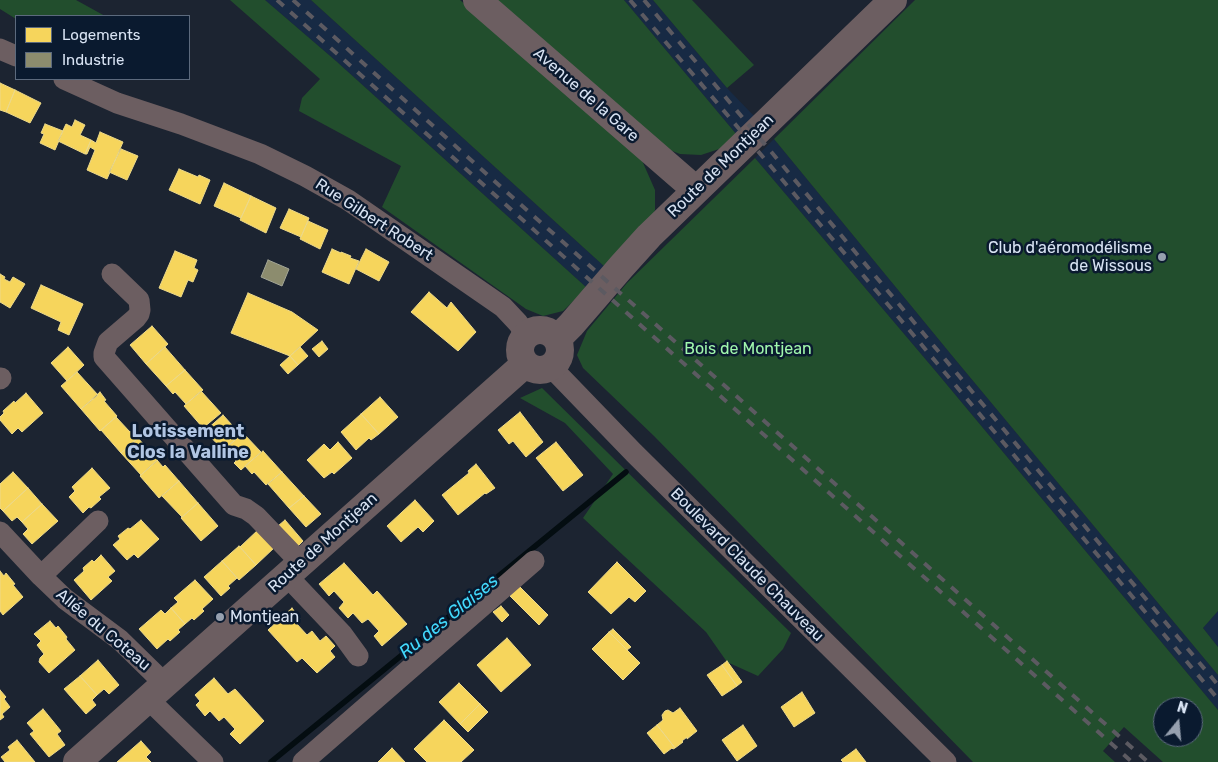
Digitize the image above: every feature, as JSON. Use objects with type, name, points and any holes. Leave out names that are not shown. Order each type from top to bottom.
[{"type":"street","name":"Avenue de la Gare","points":[[477,0],[696,190]]},
{"type":"street","name":"Route de Montjean","points":[[557,339],[638,249],[696,190],[893,0]]},
{"type":"street","points":[[0,48],[15,56]]},
{"type":"street","name":"Rue Gilbert Robert","points":[[66,80],[117,103],[181,124],[260,154],[306,176],[348,200],[503,307],[518,322],[526,335]]},
{"type":"street","points":[[112,274],[139,300],[140,310],[136,318],[108,342],[104,357],[234,505],[246,509],[256,516],[358,656]]},
{"type":"street","points":[[546,330],[557,339],[560,346],[560,354],[551,367],[537,370],[524,364],[520,357],[520,349],[521,341],[526,335],[532,331],[546,330]]},
{"type":"street","name":"Route de Montjean","points":[[77,762],[524,364]]},
{"type":"street","name":"Boulevard Claude Chauveau","points":[[551,367],[634,453],[946,762]]},
{"type":"street","name":"Allée du Coteau","points":[[40,576],[98,521]]},
{"type":"street","name":"Allée du Coteau","points":[[0,532],[40,576],[65,599],[120,640],[213,762]]},
{"type":"street","points":[[303,762],[534,560]]},
{"type":"shaded area","points":[[265,0],[311,0],[605,267],[587,288],[336,61]]},
{"type":"shaded area","points":[[624,0],[653,0],[727,88],[755,117],[737,135]]},
{"type":"shaded area","points":[[774,139],[1218,675],[1218,710],[755,158]]},
{"type":"shaded area","points":[[1218,611],[1218,647],[1203,628]]},
{"type":"green space","points":[[0,0],[76,0],[103,15],[15,15],[15,18],[0,9]]},
{"type":"green space","points":[[230,0],[265,0],[336,61],[587,288],[563,311],[543,316],[526,309],[382,207],[401,166],[299,111],[302,98],[320,79]]},
{"type":"green space","points":[[311,0],[460,0],[640,156],[655,190],[655,210],[648,224],[605,267]]},
{"type":"green space","points":[[492,0],[624,0],[737,135],[722,148],[701,155],[680,154],[657,145]]},
{"type":"green space","points":[[653,0],[692,0],[754,65],[727,88]]},
{"type":"green space","points":[[915,0],[1218,0],[1218,611],[1203,628],[1218,647],[1218,675],[774,139]]},
{"type":"green space","name":"Bois de Montjean","points":[[755,158],[1218,710],[1218,762],[1163,762],[1124,727],[1103,751],[1115,762],[973,762],[654,436],[583,368],[577,355],[587,331],[627,283]]},
{"type":"green space","points":[[542,388],[791,633],[783,649],[758,676],[727,662],[706,632],[583,518],[613,474],[565,423],[520,398]]},
{"type":"building: Logements","points":[[0,83],[15,90],[6,112],[0,110]]},
{"type":"building: Logements","points":[[15,90],[41,103],[30,123],[6,112]]},
{"type":"building: Logements","points":[[75,120],[85,125],[80,135],[91,140],[85,154],[58,141],[66,124],[72,127]]},
{"type":"building: Logements","points":[[45,124],[63,131],[55,150],[40,143],[44,134],[41,133]]},
{"type":"building: Logements","points":[[100,132],[123,142],[107,179],[87,170],[95,150],[90,147],[87,154],[85,154],[91,140],[96,143]]},
{"type":"building: Logements","points":[[121,149],[138,156],[127,180],[109,172]]},
{"type":"building: Logements","points":[[179,169],[210,180],[200,204],[169,190]]},
{"type":"building: Logements","points":[[224,183],[251,196],[241,218],[214,206]]},
{"type":"building: Logements","points":[[251,196],[276,208],[266,233],[240,220]]},
{"type":"building: Logements","points":[[289,209],[309,218],[301,237],[280,228]]},
{"type":"building: Logements","points":[[308,221],[328,230],[320,249],[300,239]]},
{"type":"building: Logements","points":[[332,249],[359,261],[349,284],[322,272]]},
{"type":"building: Logements","points":[[366,249],[389,262],[379,281],[356,269]]},
{"type":"building: Logements","points":[[175,251],[197,260],[194,268],[198,270],[193,282],[188,280],[181,297],[159,288]]},
{"type":"building: Logements","points":[[0,274],[10,282],[13,277],[25,284],[10,308],[0,302]]},
{"type":"building: Logements","points":[[41,285],[83,304],[69,335],[58,330],[61,322],[31,308]]},
{"type":"building: Logements","points":[[429,292],[447,308],[451,302],[476,332],[458,351],[411,312]]},
{"type":"building: Logements","points":[[248,293],[292,312],[318,330],[290,356],[231,333]]},
{"type":"building: Logements","points":[[152,326],[168,344],[146,364],[130,345]]},
{"type":"building: Logements","points":[[322,341],[328,349],[319,357],[312,349]]},
{"type":"building: Logements","points":[[68,347],[84,365],[67,381],[51,363]]},
{"type":"building: Logements","points":[[165,347],[185,370],[166,386],[146,364]]},
{"type":"building: Logements","points":[[300,347],[308,356],[298,365],[290,356]]},
{"type":"building: Logements","points":[[290,356],[298,365],[288,374],[280,365]]},
{"type":"building: Logements","points":[[185,370],[203,390],[186,404],[175,392],[173,394],[166,386]]},
{"type":"building: Logements","points":[[77,372],[98,395],[81,409],[61,386]]},
{"type":"building: Logements","points":[[201,391],[221,413],[203,428],[184,406]]},
{"type":"building: Logements","points":[[100,392],[106,400],[104,401],[117,416],[100,431],[81,409]]},
{"type":"building: Logements","points":[[26,393],[43,413],[22,432],[18,428],[12,434],[0,420],[0,417],[4,413],[3,411]]},
{"type":"building: Logements","points":[[380,397],[398,417],[379,434],[361,414]]},
{"type":"building: Logements","points":[[520,412],[543,442],[526,457],[513,441],[509,444],[498,430]]},
{"type":"building: Logements","points":[[361,414],[379,434],[371,440],[369,438],[356,450],[341,432]]},
{"type":"building: Logements","points":[[223,415],[241,435],[223,450],[205,431]]},
{"type":"building: Logements","points":[[116,417],[130,432],[133,430],[139,437],[121,453],[101,430]]},
{"type":"building: Logements","points":[[243,433],[261,452],[241,470],[225,449]]},
{"type":"building: Logements","points":[[138,438],[159,459],[141,475],[121,453]]},
{"type":"building: Logements","points":[[338,442],[352,458],[334,474],[332,472],[324,478],[307,460],[324,444],[330,450]]},
{"type":"building: Logements","points":[[556,442],[583,475],[563,491],[536,458]]},
{"type":"building: Logements","points":[[263,451],[282,472],[266,485],[254,472],[252,474],[245,466]]},
{"type":"building: Logements","points":[[157,460],[163,467],[165,465],[179,481],[159,498],[140,476]]},
{"type":"building: Logements","points":[[476,464],[495,488],[485,493],[458,515],[442,495],[469,473],[468,471]]},
{"type":"building: Logements","points":[[92,468],[110,488],[99,497],[101,499],[83,513],[69,497],[75,491],[72,487]]},
{"type":"building: Logements","points":[[13,472],[28,488],[3,511],[0,508],[0,484]]},
{"type":"building: Logements","points":[[282,472],[304,496],[289,508],[268,484]]},
{"type":"building: Logements","points":[[179,481],[198,503],[182,517],[162,496]]},
{"type":"building: Logements","points":[[28,488],[42,504],[22,522],[17,517],[12,521],[3,511]]},
{"type":"building: Logements","points":[[304,496],[321,514],[306,527],[289,508]]},
{"type":"building: Logements","points":[[415,500],[434,521],[423,532],[418,527],[401,542],[387,526]]},
{"type":"building: Logements","points":[[198,503],[218,526],[201,541],[181,518]]},
{"type":"building: Logements","points":[[42,504],[58,521],[32,544],[23,534],[28,529],[22,522]]},
{"type":"building: Logements","points":[[141,520],[159,539],[138,558],[134,554],[127,560],[113,545],[120,539],[118,536]]},
{"type":"building: Logements","points":[[285,520],[303,541],[297,547],[278,526]]},
{"type":"building: Logements","points":[[259,529],[275,547],[256,565],[240,547]]},
{"type":"building: Logements","points":[[239,546],[256,565],[239,580],[222,561]]},
{"type":"building: Logements","points":[[101,555],[115,571],[108,577],[112,581],[91,600],[74,580],[84,571],[83,568],[92,560],[94,562]]},
{"type":"building: Logements","points":[[222,561],[237,578],[221,596],[204,577]]},
{"type":"building: Logements","points":[[617,562],[646,591],[635,602],[629,597],[611,614],[588,592]]},
{"type":"building: Logements","points":[[344,563],[373,595],[377,591],[407,624],[382,646],[374,636],[379,631],[368,619],[362,623],[353,613],[348,618],[339,608],[344,602],[334,591],[329,596],[319,584]]},
{"type":"building: Logements","points":[[0,571],[4,576],[6,573],[23,597],[3,615],[0,611]]},
{"type":"building: Logements","points":[[195,580],[213,599],[194,620],[192,618],[185,624],[171,608],[178,602],[174,598]]},
{"type":"building: Logements","points":[[519,586],[548,615],[539,625],[510,596]]},
{"type":"building: Logements","points":[[501,606],[509,615],[502,622],[493,612]]},
{"type":"building: Logements","points":[[171,608],[185,624],[178,630],[180,632],[170,641],[168,639],[157,649],[139,629],[161,610],[165,614]]},
{"type":"building: Logements","points":[[292,608],[300,619],[296,623],[307,635],[312,631],[320,641],[326,636],[335,646],[330,651],[335,657],[317,673],[302,658],[297,662],[268,630]]},
{"type":"building: Logements","points":[[50,621],[56,628],[58,626],[75,650],[49,673],[39,662],[44,654],[37,645],[41,641],[34,634]]},
{"type":"building: Logements","points":[[613,629],[631,647],[627,650],[609,632]]},
{"type":"building: Logements","points":[[609,632],[640,663],[623,680],[592,649]]},
{"type":"building: Logements","points":[[507,638],[531,665],[501,692],[477,665]]},
{"type":"building: Logements","points":[[98,660],[119,685],[109,694],[104,689],[97,695],[80,676]]},
{"type":"building: Logements","points":[[727,661],[742,682],[737,686],[722,665]]},
{"type":"building: Logements","points":[[722,665],[737,686],[722,696],[707,675]]},
{"type":"building: Logements","points":[[80,676],[97,695],[92,700],[96,705],[86,714],[64,689]]},
{"type":"building: Logements","points":[[214,678],[228,694],[235,689],[264,721],[240,744],[230,734],[235,729],[224,717],[219,721],[210,711],[205,716],[196,705],[200,701],[195,695]]},
{"type":"building: Logements","points":[[459,683],[480,704],[460,724],[439,702]]},
{"type":"building: Logements","points":[[0,690],[6,697],[4,699],[10,707],[2,714],[4,717],[0,720]]},
{"type":"building: Logements","points":[[802,692],[815,713],[794,727],[781,707]]},
{"type":"building: Logements","points":[[480,704],[488,712],[468,732],[460,724]]},
{"type":"building: Logements","points":[[680,708],[697,731],[675,748],[657,725],[663,720],[662,715],[665,711],[668,710],[673,713]]},
{"type":"building: Logements","points":[[43,709],[61,731],[57,734],[65,745],[49,757],[30,734],[34,731],[27,723]]},
{"type":"building: Logements","points":[[444,720],[474,750],[461,762],[427,762],[414,749]]},
{"type":"building: Logements","points":[[657,725],[675,748],[664,754],[647,733]]},
{"type":"building: Logements","points":[[743,725],[757,746],[737,761],[722,740]]},
{"type":"building: Logements","points":[[17,740],[35,762],[5,762],[1,757],[10,750],[8,747]]},
{"type":"building: Logements","points":[[141,741],[151,752],[146,757],[151,762],[117,762]]},
{"type":"building: Logements","points":[[392,748],[405,762],[378,762]]},
{"type":"building: Logements","points":[[856,749],[866,762],[843,762],[841,760]]},
{"type":"building: Industrie","points":[[268,260],[289,269],[282,286],[261,277]]},
{"type":"waterway","name":"Ru des Glaises","points":[[271,762],[626,472]]},
{"type":"railway","points":[[277,0],[1132,762]]},
{"type":"railway","points":[[293,0],[1148,762]]},
{"type":"railway","points":[[630,0],[1218,699]]},
{"type":"railway","points":[[644,0],[1218,685]]},
{"type":"place","name":"Club d'aéromodélisme de Wissous","points":[[1162,257]]},
{"type":"place","name":"Montjean","points":[[220,617]]},
{"type":"district","name":"Lotissement Clos la Valline","points":[[188,442]]}]
